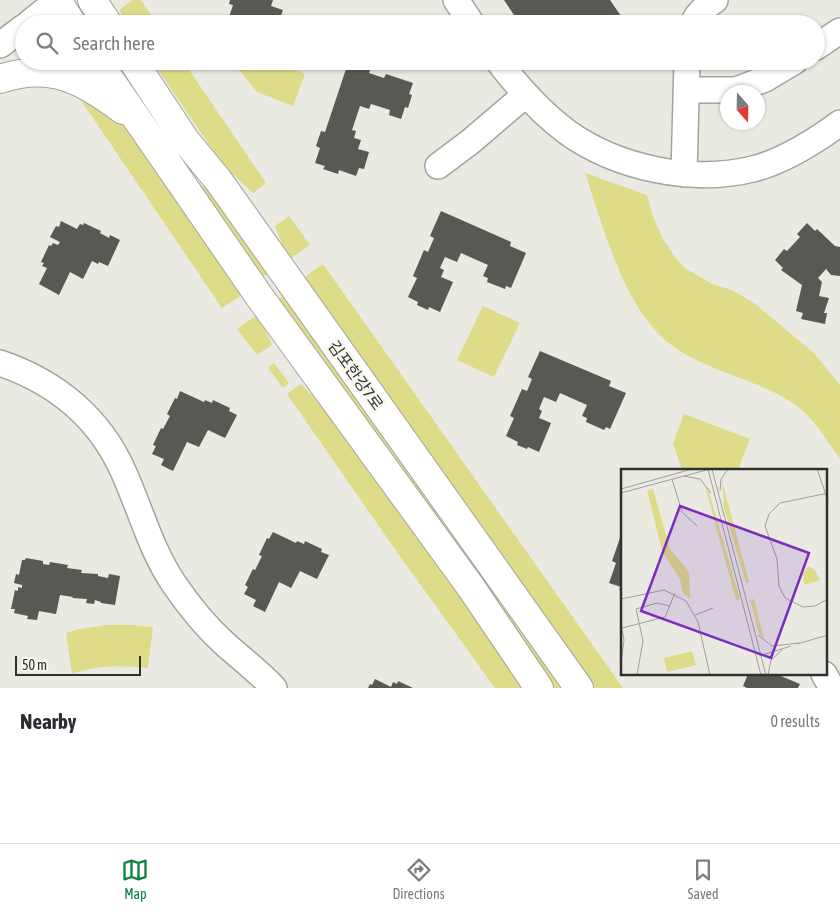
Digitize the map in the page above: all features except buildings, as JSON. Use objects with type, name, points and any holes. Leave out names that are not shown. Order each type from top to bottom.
[{"type":"main road","points":[[58,0],[67,15]]},
{"type":"main road","points":[[92,0],[102,15]]},
{"type":"main road","name":"김포한강7로","points":[[103,70],[259,296],[470,586],[539,688]]},
{"type":"main road","name":"김포한강7로","points":[[139,70],[186,140],[218,180],[579,688]]},
{"type":"main road","points":[[0,79],[15,74],[45,72],[71,78],[99,92],[137,120]]},
{"type":"street","points":[[39,15],[58,0]]},
{"type":"street","points":[[456,0],[466,15]]},
{"type":"street","points":[[698,15],[715,0]]},
{"type":"street","points":[[825,41],[840,31]]},
{"type":"street","points":[[0,45],[15,34]]},
{"type":"street","points":[[505,70],[524,95],[567,132],[609,155],[649,169],[684,174],[730,173],[754,169],[781,159],[822,136],[840,123]]},
{"type":"street","points":[[684,174],[687,70]]},
{"type":"street","points":[[686,90],[736,90],[765,79],[780,70]]},
{"type":"street","points":[[438,166],[477,136],[524,95]]},
{"type":"street","points":[[0,363],[18,369],[42,381],[62,394],[87,417],[102,436],[124,472],[152,545],[187,602],[212,631],[274,688]]},
{"type":"street","points":[[825,676],[832,688]]},
{"type":"shaded area","points":[[133,0],[141,0],[151,15],[122,15],[119,10]]},
{"type":"shaded area","points":[[158,70],[189,70],[266,183],[253,193],[226,168]]},
{"type":"shaded area","points":[[239,70],[294,70],[305,74],[293,106],[257,92]]},
{"type":"shaded area","points":[[80,99],[117,116],[242,295],[222,308]]},
{"type":"shaded area","points":[[585,173],[647,195],[653,217],[663,239],[685,268],[712,284],[732,290],[754,303],[814,353],[840,385],[840,459],[814,422],[794,404],[764,388],[684,354],[654,329],[640,310],[617,265]]},
{"type":"shaded area","points":[[206,186],[266,270],[267,274],[262,278],[199,190]]},
{"type":"shaded area","points":[[289,216],[310,245],[288,260],[275,226]]},
{"type":"shaded area","points":[[323,264],[623,688],[595,688],[586,677],[303,278]]},
{"type":"shaded area","points":[[285,297],[565,688],[554,688],[278,299]]},
{"type":"shaded area","points":[[483,306],[520,323],[494,377],[457,360]]},
{"type":"shaded area","points":[[258,314],[272,345],[257,355],[237,329]]},
{"type":"shaded area","points":[[274,363],[289,383],[283,388],[268,368]]},
{"type":"shaded area","points":[[301,384],[331,415],[526,688],[495,688],[399,555],[287,394]]},
{"type":"shaded area","points":[[684,414],[750,439],[738,469],[682,469],[673,443]]},
{"type":"shaded area","points":[[106,625],[153,627],[148,668],[110,666],[72,674],[66,633]]}]
